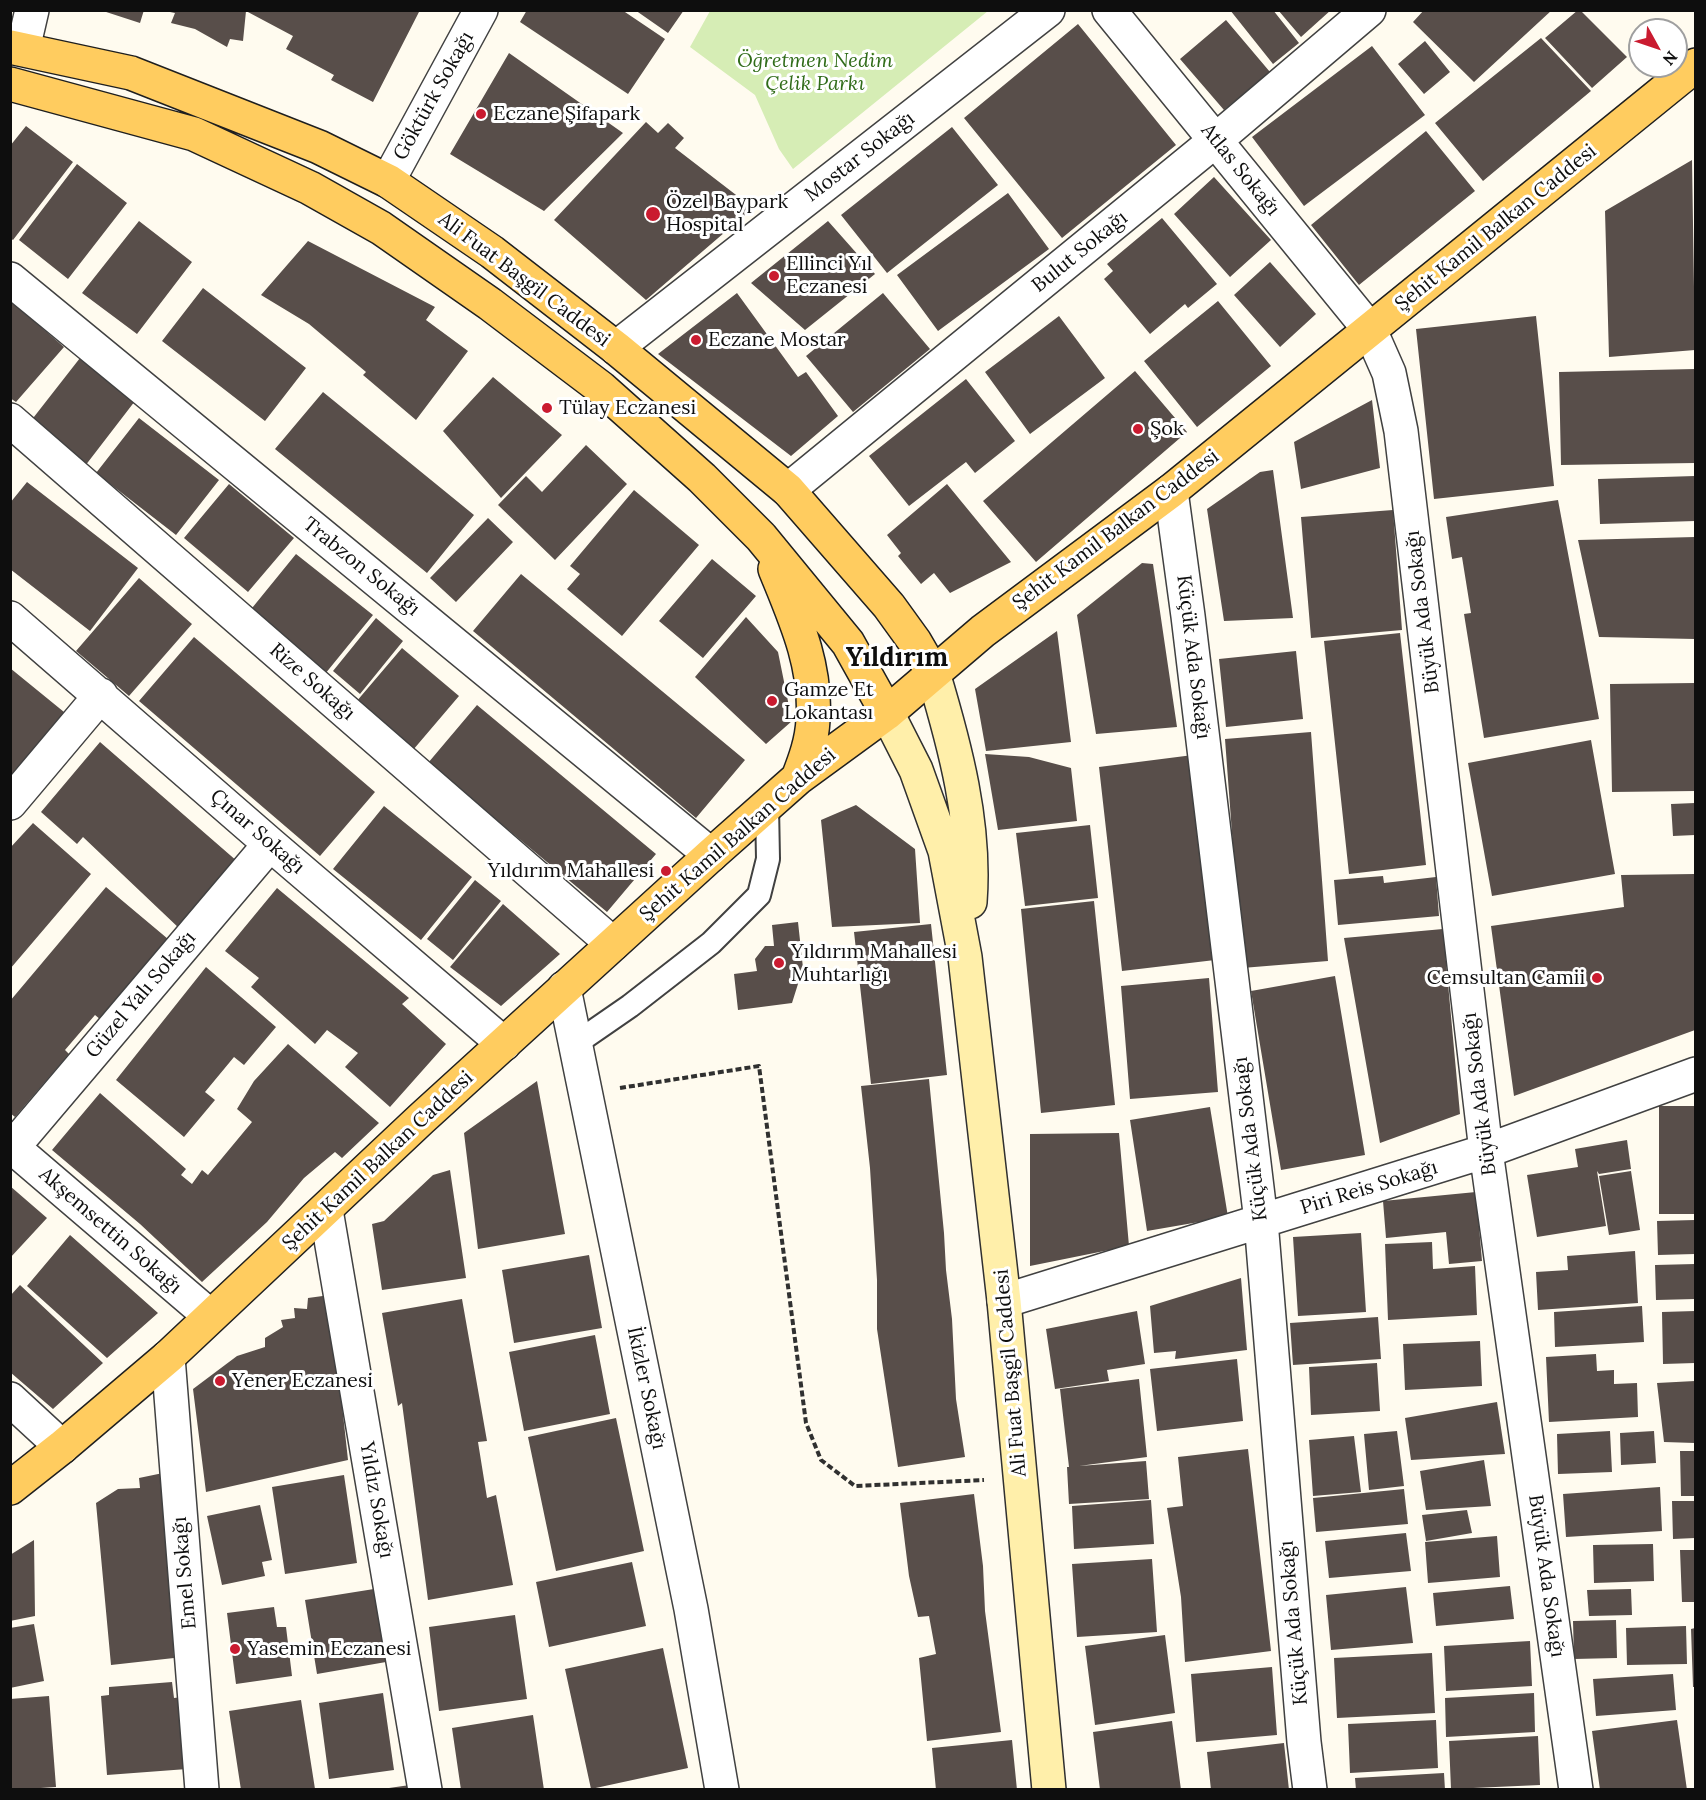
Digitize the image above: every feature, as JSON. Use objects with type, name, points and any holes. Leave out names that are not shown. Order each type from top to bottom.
[{"type":"main road","name":"Ali Fuat Başgil Caddesi","points":[[17,48],[131,73],[319,147],[388,181],[492,252],[616,348],[788,490],[889,606],[915,642],[933,673]]},
{"type":"main road","name":"Şehit Kamil Balkan Caddesi","points":[[10,1488],[168,1357],[421,1119],[798,778],[887,713],[992,625],[1171,491],[1695,65]]},
{"type":"main road","name":"Ali Fuat Başgil Caddesi","points":[[10,84],[194,134],[310,188],[381,228],[490,304],[601,388],[702,478],[761,537],[848,643],[887,713]]},
{"type":"main road","points":[[761,537],[803,639],[810,675],[813,720],[808,751],[798,778]]},
{"type":"main road","points":[[933,673],[952,737],[967,814],[971,887],[965,957]]},
{"type":"main road","points":[[887,713],[916,770],[945,851],[965,957]]},
{"type":"main road","name":"Ali Fuat Başgil Caddesi","points":[[965,957],[1004,1301],[1049,1790]]},
{"type":"street","points":[[17,48],[32,10]]},
{"type":"street","name":"Göktürk Sokağı","points":[[388,181],[481,10]]},
{"type":"street","name":"Mostar Sokağı","points":[[616,348],[1048,10]]},
{"type":"street","name":"Atlas Sokağı","points":[[1109,10],[1370,330]]},
{"type":"street","name":"Bulut Sokağı","points":[[788,490],[1216,140],[1369,10]]},
{"type":"street","name":"Trabzon Sokağı","points":[[10,279],[711,855]]},
{"type":"street","name":"Büyük Ada Sokağı","points":[[1370,330],[1389,373],[1401,431],[1486,1151],[1576,1790]]},
{"type":"street","name":"Rize Sokağı","points":[[10,420],[613,944]]},
{"type":"street","name":"Küçük Ada Sokağı","points":[[1171,491],[1261,1221],[1304,1743],[1310,1790]]},
{"type":"street","name":"Çınar Sokağı","points":[[10,618],[504,1044]]},
{"type":"street","points":[[10,803],[101,695]]},
{"type":"street","name":"Güzel Yalı Sokağı","points":[[12,1146],[270,844]]},
{"type":"street","name":"İkizler Sokağı","points":[[564,988],[691,1609],[723,1790]]},
{"type":"street","name":"Piri Reis Sokağı","points":[[1004,1301],[1486,1151],[1695,1074]]},
{"type":"street","name":"Akşemsettin Sokağı","points":[[12,1146],[210,1316]]},
{"type":"street","name":"Yıldız Sokağı","points":[[326,1210],[425,1790]]},
{"type":"street","name":"Emel Sokağı","points":[[168,1357],[202,1790]]},
{"type":"street","points":[[10,1399],[62,1447]]},
{"type":"lane","points":[[575,1044],[630,1006],[711,943],[759,895],[768,859],[767,806]]},
{"type":"path","points":[[585,1094],[759,1066],[806,1423],[821,1460],[855,1486],[1021,1478]]},
{"type":"green space","name":"Öğretmen Nedim Çelik Parkı","points":[[710,11],[988,11],[793,169],[779,149],[755,95],[690,47]]},
{"type":"building","points":[[100,10],[144,10],[140,23]]},
{"type":"building","points":[[170,10],[420,10],[373,102],[331,80],[334,75],[286,49],[293,36],[246,11],[243,41],[230,39],[227,47],[195,29],[171,23],[175,13]]},
{"type":"building","points":[[527,10],[622,10],[665,39],[628,94],[520,22]]},
{"type":"building","points":[[635,10],[684,10],[668,33]]},
{"type":"building","points":[[1230,10],[1273,10],[1299,43],[1273,64]]},
{"type":"building","points":[[1278,10],[1331,10],[1301,37]]},
{"type":"building","points":[[1424,10],[1552,10],[1474,82],[1413,22]]},
{"type":"building","points":[[1578,10],[1627,57],[1592,88],[1545,38]]},
{"type":"building","points":[[1226,20],[1270,72],[1224,110],[1180,59]]},
{"type":"building","points":[[1078,24],[1176,145],[1062,238],[964,118]]},
{"type":"building","points":[[1541,38],[1591,91],[1483,181],[1435,123]]},
{"type":"building","points":[[1425,41],[1450,72],[1424,94],[1398,64]]},
{"type":"building","points":[[1372,46],[1425,115],[1304,206],[1252,137]]},
{"type":"building","points":[[509,53],[623,133],[544,211],[450,154]]},
{"type":"building","name":"Özel Baypark Hospital","points":[[646,122],[658,133],[668,123],[684,138],[675,148],[753,208],[646,300],[554,220]]},
{"type":"building","points":[[26,126],[73,162],[13,240],[10,238],[10,146]]},
{"type":"building","points":[[952,127],[998,185],[887,273],[841,215]]},
{"type":"building","points":[[1426,131],[1475,191],[1359,285],[1311,225]]},
{"type":"building","points":[[1692,160],[1695,350],[1609,357],[1605,211]]},
{"type":"building","points":[[77,164],[127,203],[68,279],[19,240]]},
{"type":"building","points":[[1214,177],[1271,240],[1230,277],[1174,214]]},
{"type":"building","points":[[1008,193],[1049,249],[938,331],[897,275]]},
{"type":"building","points":[[1162,218],[1217,284],[1188,308],[1185,304],[1150,334],[1104,279],[1113,271],[1107,264]]},
{"type":"building","points":[[139,221],[192,262],[137,334],[82,293]]},
{"type":"building","points":[[828,221],[875,274],[805,330],[751,283]]},
{"type":"building","points":[[308,241],[435,307],[426,320],[468,351],[416,420],[363,375],[366,372],[309,324],[261,295]]},
{"type":"building","points":[[1270,262],[1316,314],[1280,347],[1234,295]]},
{"type":"building","points":[[203,288],[306,368],[265,421],[162,341]]},
{"type":"building","points":[[737,293],[798,377],[806,372],[838,416],[791,456],[658,354]]},
{"type":"building","points":[[883,293],[930,349],[853,412],[806,356]]},
{"type":"building","points":[[10,300],[64,347],[16,402],[10,398]]},
{"type":"building","points":[[1218,301],[1271,366],[1197,427],[1144,361]]},
{"type":"building","points":[[1059,316],[1105,378],[1030,434],[985,372]]},
{"type":"building","points":[[1536,316],[1554,486],[1434,499],[1416,329]]},
{"type":"building","points":[[80,358],[135,401],[85,466],[30,422]]},
{"type":"building","points":[[1695,369],[1695,463],[1561,465],[1559,372]]},
{"type":"building","points":[[1135,371],[1187,432],[1036,562],[983,501]]},
{"type":"building","points":[[493,377],[562,435],[501,498],[443,431]]},
{"type":"building","points":[[966,379],[1015,441],[975,473],[966,462],[909,506],[869,456]]},
{"type":"building","points":[[323,392],[474,515],[427,573],[275,449]]},
{"type":"building","points":[[1372,400],[1380,468],[1301,489],[1294,442]]},
{"type":"building","points":[[139,418],[219,480],[176,535],[96,473]]},
{"type":"building","points":[[586,445],[627,484],[555,560],[498,505],[526,476],[542,492]]},
{"type":"building","points":[[1273,470],[1293,618],[1224,621],[1207,509],[1260,472]]},
{"type":"building","points":[[1695,476],[1695,521],[1600,524],[1598,479]]},
{"type":"building","points":[[27,482],[138,568],[90,631],[10,569],[10,503]]},
{"type":"building","points":[[229,484],[294,538],[248,592],[184,538]]},
{"type":"building","points":[[947,484],[1011,562],[950,593],[934,573],[921,584],[898,556],[901,553],[887,535]]},
{"type":"building","points":[[634,490],[699,545],[622,636],[567,589],[580,574],[570,566]]},
{"type":"building","points":[[1558,500],[1599,719],[1484,738],[1464,614],[1471,613],[1462,557],[1452,559],[1446,517]]},
{"type":"building","points":[[1393,510],[1402,630],[1311,638],[1301,517]]},
{"type":"building","points":[[488,518],[513,542],[456,602],[430,578]]},
{"type":"building","points":[[1695,537],[1695,639],[1599,637],[1578,540]]},
{"type":"building","points":[[296,554],[373,615],[325,674],[248,613]]},
{"type":"building","points":[[712,559],[756,596],[703,658],[659,621]]},
{"type":"building","points":[[1142,563],[1153,564],[1177,727],[1096,734],[1077,615]]},
{"type":"building","points":[[521,574],[745,760],[696,818],[473,631]]},
{"type":"building","points":[[139,578],[192,624],[129,696],[76,651]]},
{"type":"building","points":[[746,617],[778,652],[792,721],[766,744],[695,677]]},
{"type":"building","points":[[376,618],[403,641],[360,694],[333,671]]},
{"type":"building","points":[[1057,631],[1071,742],[986,751],[975,689]]},
{"type":"building","points":[[1400,633],[1426,865],[1349,874],[1324,641]]},
{"type":"building","points":[[194,637],[375,792],[320,856],[139,701]]},
{"type":"building","points":[[402,648],[459,696],[413,750],[356,702]]},
{"type":"building","points":[[1296,651],[1303,719],[1226,727],[1219,659]]},
{"type":"building","points":[[10,668],[64,712],[10,779]]},
{"type":"building","points":[[1695,683],[1695,791],[1612,792],[1610,684]]},
{"type":"building","points":[[477,705],[656,854],[607,912],[428,763]]},
{"type":"building","points":[[1311,732],[1328,961],[1242,968],[1225,739]]},
{"type":"building","points":[[1591,740],[1615,874],[1492,896],[1468,763]]},
{"type":"building","points":[[100,742],[238,862],[181,930],[83,837],[77,844],[41,812]]},
{"type":"building","points":[[985,754],[1029,757],[1071,768],[1077,821],[998,830]]},
{"type":"building","points":[[1193,755],[1215,960],[1122,971],[1099,767]]},
{"type":"building","points":[[1695,803],[1695,835],[1673,836],[1671,804]]},
{"type":"building","points":[[856,805],[915,849],[920,923],[832,927],[821,820]]},
{"type":"building","points":[[384,806],[472,877],[421,940],[333,869]]},
{"type":"building","points":[[33,823],[91,874],[10,969],[10,848]]},
{"type":"building","points":[[1090,825],[1098,898],[1025,906],[1016,833]]},
{"type":"building","name":"Cemsultan Camii","points":[[1695,874],[1695,1030],[1514,1096],[1491,926],[1624,907],[1621,875]]},
{"type":"building","points":[[1383,876],[1384,883],[1436,877],[1439,916],[1338,925],[1334,880]]},
{"type":"building","points":[[475,880],[501,901],[453,960],[427,939]]},
{"type":"building","points":[[106,887],[168,939],[101,1020],[95,1015],[65,1050],[69,1054],[15,1117],[10,1113],[10,1001]]},
{"type":"building","points":[[277,888],[409,998],[402,1004],[446,1044],[390,1107],[345,1067],[358,1053],[327,1030],[315,1044],[251,987],[259,978],[225,951]]},
{"type":"building","points":[[1094,901],[1115,1105],[1041,1113],[1021,909]]},
{"type":"building","points":[[503,904],[560,954],[501,1006],[450,967]]},
{"type":"building","name":"Yıldırım Mahallesi Muhtarlığı","points":[[798,922],[803,968],[792,1003],[738,1010],[734,974],[757,971],[755,959],[765,946],[774,946],[772,925]]},
{"type":"building","points":[[931,924],[947,1075],[871,1084],[854,932]]},
{"type":"building","points":[[1443,929],[1460,1114],[1380,1143],[1344,938]]},
{"type":"building","points":[[206,967],[276,1027],[244,1065],[234,1057],[205,1092],[215,1100],[184,1137],[116,1080]]},
{"type":"building","points":[[1335,976],[1365,1155],[1281,1170],[1251,991]]},
{"type":"building","points":[[1209,978],[1218,1092],[1130,1099],[1121,986]]},
{"type":"building","points":[[288,1044],[379,1123],[342,1158],[335,1152],[304,1178],[267,1222],[202,1282],[140,1224],[52,1150],[100,1093],[186,1169],[181,1175],[192,1184],[202,1170],[208,1175],[252,1122],[237,1109],[254,1081]]},
{"type":"building","points":[[929,1079],[952,1319],[956,1399],[965,1457],[898,1467],[877,1329],[877,1280],[870,1168],[861,1086]]},
{"type":"building","points":[[537,1081],[565,1234],[478,1249],[464,1133]]},
{"type":"building","points":[[1659,1106],[1695,1106],[1695,1214],[1659,1214]]},
{"type":"building","points":[[1210,1107],[1228,1217],[1147,1231],[1130,1120]]},
{"type":"building","points":[[1119,1133],[1129,1246],[1030,1266],[1030,1134]]},
{"type":"building","points":[[1627,1140],[1631,1169],[1599,1174],[1597,1171],[1606,1226],[1537,1237],[1527,1175],[1578,1167],[1575,1149]]},
{"type":"building","points":[[450,1170],[466,1278],[382,1290],[372,1224],[384,1221],[433,1175]]},
{"type":"building","points":[[1631,1171],[1640,1230],[1609,1235],[1599,1176]]},
{"type":"building","points":[[10,1186],[47,1218],[10,1258]]},
{"type":"building","points":[[1476,1192],[1482,1261],[1449,1264],[1446,1232],[1386,1238],[1383,1201]]},
{"type":"building","points":[[1695,1220],[1695,1254],[1658,1255],[1657,1221]]},
{"type":"building","points":[[1361,1233],[1366,1312],[1298,1316],[1293,1237]]},
{"type":"building","points":[[70,1235],[158,1313],[107,1358],[27,1286]]},
{"type":"building","points":[[1432,1242],[1433,1269],[1475,1266],[1477,1315],[1388,1320],[1385,1244]]},
{"type":"building","points":[[1635,1251],[1638,1303],[1538,1310],[1536,1272],[1568,1270],[1567,1256]]},
{"type":"building","points":[[589,1255],[602,1328],[514,1343],[502,1270]]},
{"type":"building","points":[[1695,1264],[1695,1299],[1656,1300],[1655,1265]]},
{"type":"building","points":[[1241,1278],[1247,1350],[1175,1359],[1176,1351],[1154,1353],[1150,1306]]},
{"type":"building","points":[[20,1285],[103,1363],[53,1409],[10,1372],[10,1296]]},
{"type":"building","points":[[330,1295],[348,1460],[206,1492],[193,1389],[237,1356],[265,1347],[265,1338],[283,1327],[281,1320],[295,1318],[294,1308],[307,1309],[308,1298]]},
{"type":"building","points":[[462,1299],[487,1441],[478,1442],[487,1498],[496,1495],[513,1585],[428,1600],[402,1403],[398,1406],[382,1313]]},
{"type":"building","points":[[1642,1306],[1644,1342],[1555,1347],[1554,1312]]},
{"type":"building","points":[[1137,1311],[1145,1364],[1107,1370],[1109,1381],[1055,1389],[1046,1329]]},
{"type":"building","points":[[1695,1311],[1695,1363],[1663,1364],[1662,1312]]},
{"type":"building","points":[[1378,1317],[1381,1359],[1293,1365],[1290,1323]]},
{"type":"building","points":[[595,1335],[610,1414],[524,1431],[509,1352]]},
{"type":"building","points":[[1480,1341],[1482,1386],[1405,1390],[1403,1344]]},
{"type":"building","points":[[1596,1354],[1597,1371],[1614,1370],[1614,1384],[1637,1383],[1638,1417],[1549,1422],[1546,1357]]},
{"type":"building","points":[[1237,1359],[1243,1421],[1157,1431],[1150,1369]]},
{"type":"building","points":[[1377,1363],[1380,1411],[1311,1415],[1309,1367]]},
{"type":"building","points":[[1139,1379],[1147,1457],[1079,1466],[1146,1461],[1149,1499],[1069,1504],[1067,1467],[1069,1467],[1060,1389]]},
{"type":"building","points":[[1695,1381],[1695,1443],[1664,1442],[1657,1383]]},
{"type":"building","points":[[1497,1402],[1505,1454],[1411,1460],[1405,1418]]},
{"type":"building","points":[[616,1418],[644,1551],[556,1571],[528,1437]]},
{"type":"building","points":[[1397,1431],[1404,1486],[1369,1490],[1364,1434]]},
{"type":"building","points":[[1610,1431],[1612,1472],[1558,1474],[1557,1434]]},
{"type":"building","points":[[1654,1431],[1656,1463],[1621,1465],[1620,1433]]},
{"type":"building","points":[[1354,1436],[1361,1492],[1313,1496],[1309,1440]]},
{"type":"building","points":[[1248,1449],[1271,1651],[1185,1662],[1181,1597],[1167,1508],[1183,1506],[1178,1457]]},
{"type":"building","points":[[1680,1451],[1695,1451],[1695,1496],[1681,1496]]},
{"type":"building","points":[[1484,1460],[1491,1506],[1426,1510],[1420,1471]]},
{"type":"building","points":[[163,1473],[174,1658],[111,1665],[96,1503],[118,1489],[140,1488],[139,1478]]},
{"type":"building","points":[[344,1475],[357,1563],[285,1574],[272,1487]]},
{"type":"building","points":[[1660,1487],[1662,1531],[1566,1537],[1563,1494]]},
{"type":"building","points":[[1404,1489],[1408,1524],[1316,1532],[1313,1498]]},
{"type":"building","points":[[974,1494],[983,1566],[985,1611],[1001,1732],[927,1741],[919,1658],[936,1654],[929,1616],[918,1617],[909,1576],[900,1503]]},
{"type":"building","points":[[1151,1500],[1154,1544],[1074,1549],[1072,1506]]},
{"type":"building","points":[[1672,1501],[1695,1501],[1695,1538],[1673,1539]]},
{"type":"building","points":[[260,1505],[272,1560],[262,1562],[265,1576],[222,1585],[207,1516]]},
{"type":"building","points":[[1467,1510],[1472,1533],[1426,1541],[1422,1515]]},
{"type":"building","points":[[1406,1533],[1411,1571],[1329,1578],[1325,1541]]},
{"type":"building","points":[[1497,1536],[1500,1577],[1428,1583],[1425,1542]]},
{"type":"building","points":[[34,1540],[35,1616],[10,1621],[10,1555]]},
{"type":"building","points":[[1653,1544],[1654,1581],[1594,1583],[1593,1545]]},
{"type":"building","points":[[1680,1550],[1695,1550],[1695,1602],[1682,1602]]},
{"type":"building","points":[[1152,1559],[1157,1632],[1077,1637],[1072,1564]]},
{"type":"building","points":[[632,1562],[646,1626],[549,1647],[536,1582]]},
{"type":"building","points":[[1510,1586],[1514,1619],[1436,1626],[1433,1593]]},
{"type":"building","points":[[1406,1587],[1413,1643],[1331,1650],[1326,1595]]},
{"type":"building","points":[[374,1589],[386,1662],[317,1674],[305,1600]]},
{"type":"building","points":[[1631,1589],[1632,1615],[1589,1616],[1587,1590]]},
{"type":"building","points":[[274,1607],[277,1627],[286,1627],[292,1676],[236,1684],[227,1613]]},
{"type":"building","points":[[515,1615],[527,1699],[439,1711],[429,1627]]},
{"type":"building","points":[[1616,1620],[1617,1658],[1574,1659],[1573,1621]]},
{"type":"building","points":[[34,1624],[44,1681],[10,1688],[10,1628]]},
{"type":"building","points":[[1686,1626],[1687,1664],[1627,1665],[1626,1628]]},
{"type":"building","points":[[1695,1628],[1695,1687],[1693,1687],[1691,1629]]},
{"type":"building","points":[[1165,1635],[1175,1713],[1095,1725],[1085,1646]]},
{"type":"building","points":[[1530,1641],[1532,1686],[1446,1691],[1444,1646]]},
{"type":"building","points":[[663,1648],[688,1768],[591,1789],[565,1669]]},
{"type":"building","points":[[1432,1653],[1435,1713],[1337,1718],[1334,1658]]},
{"type":"building","points":[[1272,1667],[1277,1735],[1196,1742],[1191,1674]]},
{"type":"building","points":[[1673,1674],[1676,1710],[1596,1716],[1593,1679]]},
{"type":"building","points":[[172,1682],[174,1698],[182,1697],[187,1769],[107,1775],[101,1696],[109,1695],[109,1687]]},
{"type":"building","points":[[383,1693],[394,1770],[329,1779],[319,1703]]},
{"type":"building","points":[[1534,1693],[1535,1732],[1446,1737],[1445,1698]]},
{"type":"building","points":[[49,1696],[56,1787],[10,1790],[10,1699]]},
{"type":"building","points":[[301,1700],[315,1789],[241,1790],[229,1711]]},
{"type":"building","points":[[533,1715],[544,1790],[461,1790],[452,1728]]},
{"type":"building","points":[[1436,1720],[1438,1768],[1350,1773],[1348,1724]]},
{"type":"building","points":[[1677,1720],[1687,1790],[1600,1790],[1592,1731]]},
{"type":"building","points":[[1172,1721],[1181,1790],[1100,1790],[1093,1732]]},
{"type":"building","points":[[1538,1736],[1540,1785],[1451,1789],[1449,1741]]},
{"type":"building","points":[[1012,1740],[1017,1790],[936,1790],[932,1748]]},
{"type":"building","points":[[1284,1743],[1289,1790],[1211,1790],[1207,1752]]},
{"type":"building","points":[[1444,1773],[1445,1790],[1356,1790],[1355,1778]]},
{"type":"building","points":[[410,1785],[411,1790],[389,1790],[389,1788]]},
{"type":"place","name":"Eczane Şifapark","points":[[481,114]]},
{"type":"place","name":"Özel Baypark Hospital","points":[[653,214]]},
{"type":"place","name":"Ellinci Yıl Eczanesi","points":[[774,276]]},
{"type":"place","name":"Eczane Mostar","points":[[696,340]]},
{"type":"place","name":"Tülay Eczanesi","points":[[547,408]]},
{"type":"place","name":"Şok","points":[[1138,429]]},
{"type":"place","name":"Gamze Et Lokantası","points":[[772,701]]},
{"type":"place","name":"Yıldırım Mahallesi","points":[[666,871]]},
{"type":"place","name":"Yıldırım Mahallesi Muhtarlığı","points":[[779,963]]},
{"type":"place","name":"Cemsultan Camii","points":[[1597,978]]},
{"type":"place","name":"Yener Eczanesi","points":[[220,1381]]},
{"type":"place","name":"Yasemin Eczanesi","points":[[235,1649]]},
{"type":"district","name":"Yıldırım","points":[[897,659]]}]
